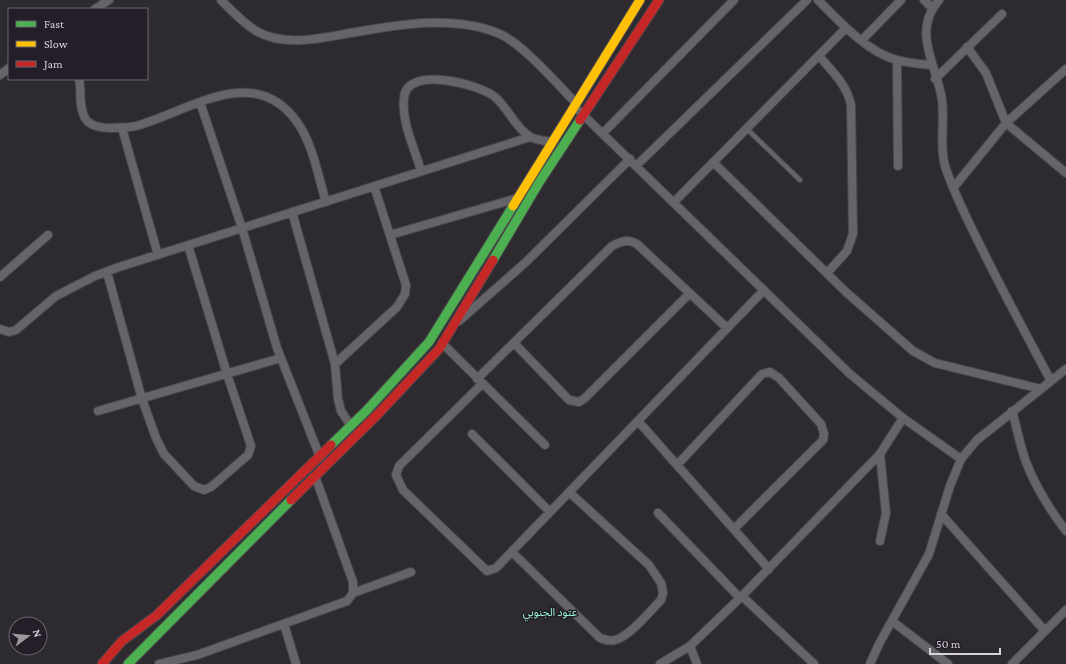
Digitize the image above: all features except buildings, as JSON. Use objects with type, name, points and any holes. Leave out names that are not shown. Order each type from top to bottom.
[{"type":"street","points":[[97,8],[109,0]]},
{"type":"street","points":[[222,0],[258,32],[284,39],[311,40],[391,27],[446,23],[477,26],[501,35],[528,54],[575,105],[633,163],[850,374],[903,418],[961,459]]},
{"type":"street","points":[[102,664],[122,641],[157,616],[320,457],[429,342],[640,0]]},
{"type":"street","points":[[128,664],[378,414],[442,343],[540,181],[659,0]]},
{"type":"street","points":[[603,133],[734,0]]},
{"type":"street","points":[[452,326],[526,262],[807,0]]},
{"type":"street","points":[[818,0],[846,28],[883,55],[897,60],[931,65]]},
{"type":"street","points":[[862,40],[901,0]]},
{"type":"street","points":[[924,0],[932,8]]},
{"type":"street","points":[[939,0],[932,8],[926,21],[931,65],[942,100],[942,148],[945,166],[967,218],[1009,304],[1051,381]]},
{"type":"street","points":[[936,79],[1002,14]]},
{"type":"street","points":[[674,202],[846,28]]},
{"type":"street","points":[[968,47],[986,74],[1006,123],[1066,173]]},
{"type":"street","points":[[819,56],[841,81],[849,94],[851,105],[853,234],[847,251],[827,273]]},
{"type":"street","points":[[897,60],[898,166]]},
{"type":"street","points":[[0,75],[8,69]]},
{"type":"street","points":[[954,187],[1006,123],[1066,69]]},
{"type":"street","points":[[80,80],[83,114],[89,124],[105,128],[136,126],[200,102],[240,91],[261,95],[280,104],[297,122],[307,141],[326,202]]},
{"type":"street","points":[[421,171],[404,114],[404,96],[408,87],[419,82],[441,80],[460,82],[494,96],[530,137]]},
{"type":"street","points":[[200,102],[242,228],[281,358],[320,457]]},
{"type":"street","points":[[122,128],[158,255]]},
{"type":"street","points":[[0,329],[9,332],[16,330],[56,296],[107,272],[530,137],[552,142]]},
{"type":"street","points":[[714,162],[846,292],[919,354],[935,363],[1041,389]]},
{"type":"street","points":[[335,364],[397,307],[405,294],[406,285],[374,186]]},
{"type":"street","points":[[390,235],[518,198]]},
{"type":"street","points":[[292,212],[335,364],[338,399],[341,412],[351,426]]},
{"type":"street","points":[[0,277],[48,235]]},
{"type":"street","points":[[727,328],[637,244],[629,240],[621,241],[612,246],[514,343],[399,466],[396,475],[403,490],[487,571],[496,568],[764,290]]},
{"type":"street","points":[[107,272],[142,398],[164,454],[194,486],[204,490],[212,487],[248,455],[251,446],[226,374],[188,245]]},
{"type":"street","points":[[514,343],[570,400],[579,402],[586,398],[690,293]]},
{"type":"street","points":[[442,343],[545,445]]},
{"type":"street","points":[[98,412],[281,358]]},
{"type":"street","points":[[870,664],[879,644],[929,554],[941,514],[961,459],[977,440],[1066,368]]},
{"type":"street","points":[[677,465],[762,374],[770,372],[779,378],[821,424],[824,434],[823,440],[734,528]]},
{"type":"street","points":[[1012,412],[1026,461],[1035,484],[1049,509],[1066,531]]},
{"type":"street","points":[[660,664],[690,646],[742,597],[880,454],[903,418]]},
{"type":"street","points":[[638,421],[769,569]]},
{"type":"street","points":[[472,434],[550,512]]},
{"type":"street","points":[[880,454],[886,513],[880,541]]},
{"type":"street","points":[[315,476],[353,582],[353,593]]},
{"type":"street","points":[[512,552],[600,638],[606,640],[615,640],[625,635],[662,600],[663,593],[661,583],[649,565],[569,492]]},
{"type":"street","points":[[658,513],[742,597],[814,664]]},
{"type":"street","points":[[941,514],[1045,631]]},
{"type":"street","points":[[159,664],[197,655],[347,601],[353,593],[411,572]]},
{"type":"street","points":[[1012,664],[1066,610]]},
{"type":"street","points":[[892,621],[948,664]]},
{"type":"street","points":[[284,624],[296,664]]},
{"type":"street","points":[[690,646],[697,664]]},
{"type":"lane","points":[[746,129],[800,180]]},
{"type":"traffic: fast","points":[[493,260],[540,181],[580,120]]},
{"type":"traffic: fast","points":[[331,445],[367,410],[429,342],[513,206]]},
{"type":"traffic: fast","points":[[128,664],[291,500]]},
{"type":"traffic: slow","points":[[513,206],[640,0]]},
{"type":"traffic: jam","points":[[580,120],[659,0]]},
{"type":"traffic: jam","points":[[291,500],[378,414],[439,349],[493,260]]},
{"type":"traffic: jam","points":[[102,664],[122,641],[157,615],[331,445]]},
{"type":"district","name":"عتود الجنوبي","points":[[550,612]]}]
